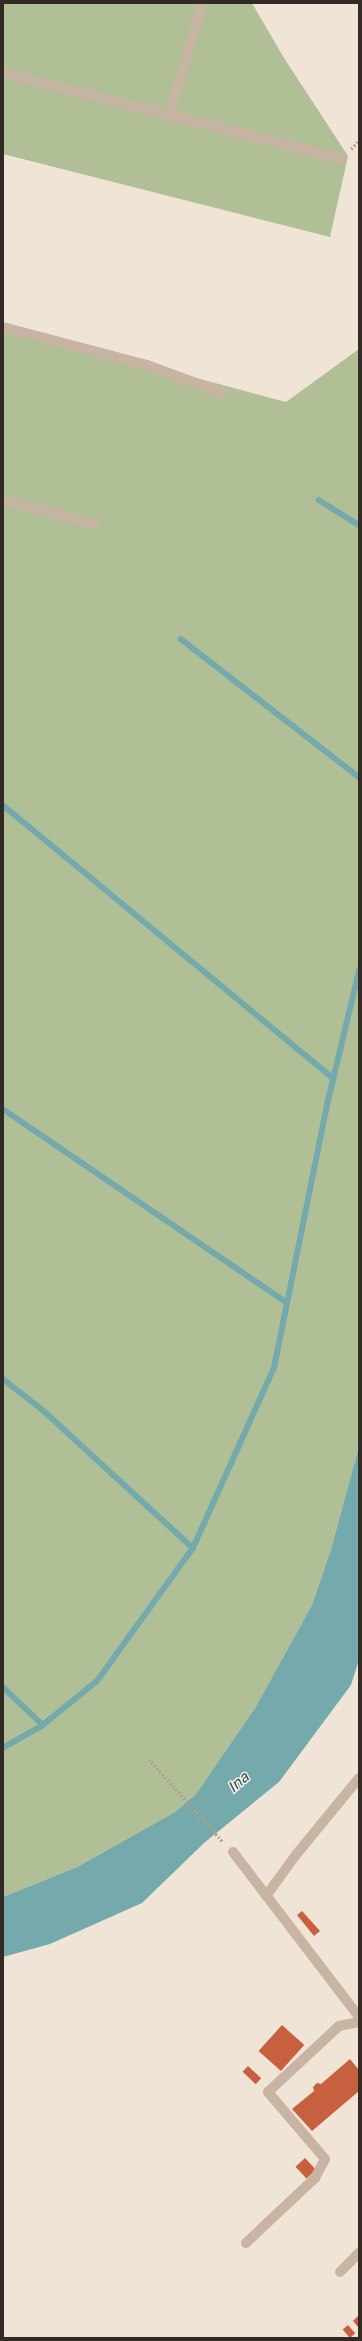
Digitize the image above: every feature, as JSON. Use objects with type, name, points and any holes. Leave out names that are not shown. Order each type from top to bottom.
[{"type":"street","points":[[169,115],[204,3]]},
{"type":"street","points":[[3,73],[342,159]]},
{"type":"street","points":[[3,327],[147,365],[223,393]]},
{"type":"street","points":[[3,500],[94,524]]},
{"type":"street","points":[[266,1896],[294,1856],[359,1778]]},
{"type":"street","points":[[233,1852],[359,2018]]},
{"type":"street","points":[[246,2243],[316,2178],[325,2159],[268,2092],[339,2026],[359,2022]]},
{"type":"street","points":[[340,2272],[359,2253]]},
{"type":"path","points":[[149,1759],[233,1852]]},
{"type":"green space","points":[[3,3],[252,3],[284,58],[348,156],[330,237],[3,154]]},
{"type":"green space","points":[[3,326],[286,402],[359,349],[359,1446],[331,1549],[312,1605],[255,1708],[196,1794],[175,1812],[77,1867],[3,1897]]},
{"type":"water","name":"Ina","points":[[359,1446],[359,1660],[351,1685],[279,1782],[204,1843],[142,1903],[50,1944],[3,1957],[3,1897],[77,1867],[175,1812],[196,1794],[255,1708],[312,1605],[331,1549]]},
{"type":"building","points":[[302,1911],[320,1931],[314,1936],[297,1915]]},
{"type":"building","points":[[282,2025],[304,2045],[281,2071],[259,2051]]},
{"type":"building","points":[[350,2059],[359,2070],[359,2091],[312,2131],[292,2109],[314,2091],[313,2087],[317,2083],[321,2084]]},
{"type":"building","points":[[248,2066],[261,2078],[256,2084],[243,2072]]},
{"type":"building","points":[[305,2158],[316,2170],[306,2179],[295,2167]]},
{"type":"building","points":[[359,2315],[359,2328],[353,2321]]},
{"type":"building","points":[[348,2325],[355,2333],[350,2338],[343,2330]]},
{"type":"waterway","points":[[319,500],[359,525]]},
{"type":"waterway","points":[[181,639],[359,777]]},
{"type":"waterway","points":[[3,805],[333,1078]]},
{"type":"waterway","points":[[3,1748],[43,1725],[97,1681],[193,1548],[274,1368],[328,1101],[359,971]]},
{"type":"waterway","points":[[3,1109],[287,1303]]},
{"type":"waterway","points":[[3,1379],[43,1410],[193,1548]]},
{"type":"waterway","points":[[3,1687],[43,1725]]}]
